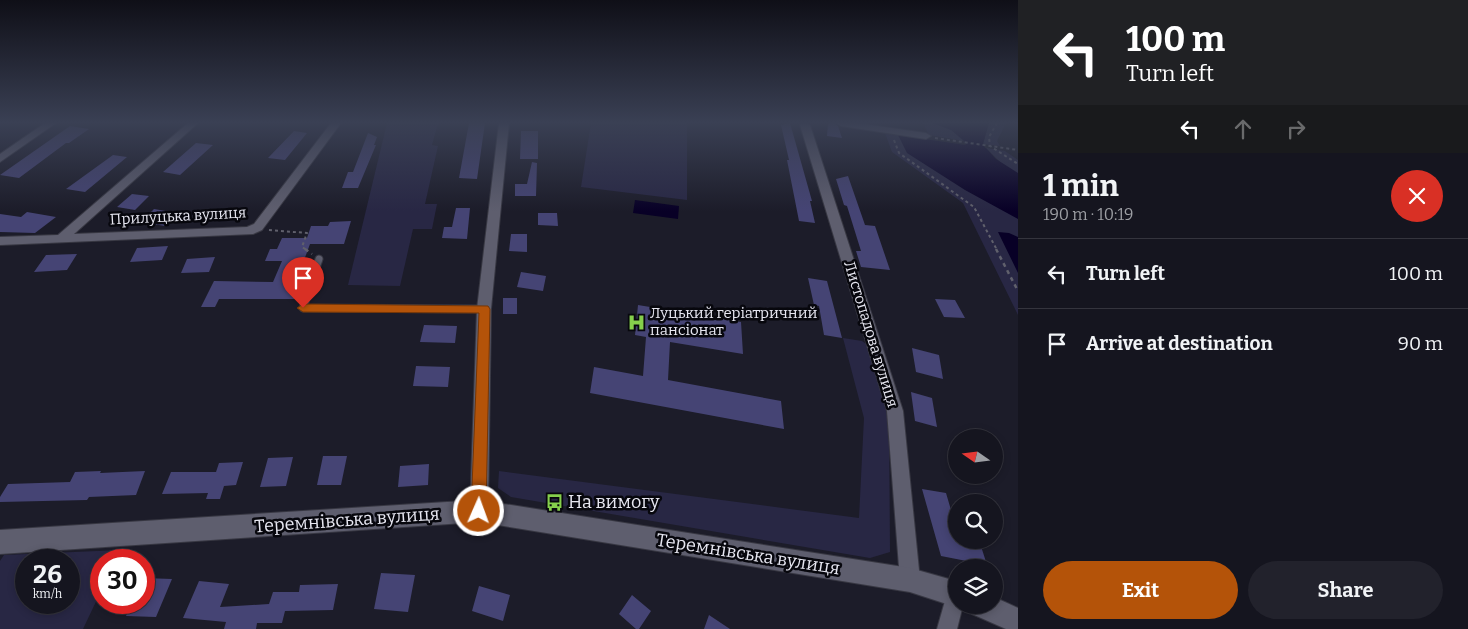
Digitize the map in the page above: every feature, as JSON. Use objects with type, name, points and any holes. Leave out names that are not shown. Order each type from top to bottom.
[{"type":"street","points":[[62,238],[160,152]]},
{"type":"street","name":"Прилуцька вулиця","points":[[0,241],[249,231],[258,227],[314,152]]},
{"type":"street","points":[[479,511],[484,309],[501,152]]},
{"type":"street","name":"Листопадова вулиця","points":[[814,152],[895,411],[910,580]]},
{"type":"street","name":"Теремнівська вулиця","points":[[0,542],[479,511],[910,580],[948,592]]},
{"type":"street","points":[[947,629],[951,614]]},
{"type":"street","points":[[1002,614],[1018,621]]},
{"type":"lane","points":[[319,259],[303,308],[484,309]]},
{"type":"path","points":[[899,152],[974,206],[1018,291]]},
{"type":"path","points":[[1000,152],[1018,164]]},
{"type":"path","points":[[258,227],[265,230],[307,233],[302,247],[319,259]]},
{"type":"shaded area","points":[[380,152],[437,152],[425,204],[437,204],[432,229],[413,229],[400,286],[348,285]]},
{"type":"shaded area","points":[[586,152],[687,152],[687,200],[581,187]]},
{"type":"shaded area","points":[[892,152],[971,152],[1018,213],[1018,315],[963,203]]},
{"type":"shaded area","points":[[990,152],[1007,152],[1018,160],[1018,180]]},
{"type":"shaded area","points":[[990,152],[996,159],[1018,173],[1018,219],[965,190],[907,153]]},
{"type":"shaded area","points":[[635,200],[679,206],[678,219],[633,213]]},
{"type":"shaded area","points":[[998,232],[1009,233],[1018,237],[1018,273]]},
{"type":"shaded area","points":[[843,338],[862,341],[870,347],[889,416],[890,552],[870,558],[511,497],[498,488],[499,471],[859,518],[864,418]]},
{"type":"shaded area","points":[[90,551],[90,614],[83,629],[0,629],[0,561],[4,555],[15,555],[15,614],[80,614],[80,552]]},
{"type":"building","points":[[32,152],[53,152],[19,178],[0,175]]},
{"type":"building","points":[[185,152],[205,152],[180,175],[163,172]]},
{"type":"building","points":[[273,152],[291,152],[285,160],[268,158]]},
{"type":"building","points":[[361,152],[373,152],[358,188],[342,188],[348,172],[353,172]]},
{"type":"building","points":[[464,152],[481,152],[477,179],[459,178]]},
{"type":"building","points":[[520,152],[538,152],[538,159],[520,159]]},
{"type":"building","points":[[787,152],[798,152],[812,201],[810,201],[815,223],[799,221],[787,160],[789,160]]},
{"type":"building","points":[[113,155],[127,157],[85,192],[66,189]]},
{"type":"building","points":[[532,162],[537,163],[536,196],[515,196],[515,184],[527,184]]},
{"type":"building","points":[[848,176],[865,225],[875,226],[890,270],[861,267],[856,251],[861,251],[847,206],[844,205],[836,179]]},
{"type":"building","points":[[132,194],[149,196],[135,210],[117,207]]},
{"type":"building","points":[[456,208],[470,208],[467,239],[442,238],[444,227],[452,227]]},
{"type":"building","points":[[154,209],[177,213],[165,226],[141,222]]},
{"type":"building","points":[[27,212],[56,217],[35,233],[0,232],[0,214],[21,217]]},
{"type":"building","points":[[538,213],[557,213],[558,226],[538,225]]},
{"type":"building","points":[[351,221],[344,244],[310,244],[296,282],[306,282],[300,299],[219,299],[215,307],[201,307],[214,281],[273,282],[282,261],[265,261],[270,249],[277,249],[282,238],[307,238],[311,226],[328,226],[330,222]]},
{"type":"building","points":[[511,234],[527,234],[527,252],[509,251]]},
{"type":"building","points":[[168,246],[162,260],[130,262],[137,248]]},
{"type":"building","points":[[77,254],[67,270],[34,272],[46,255]]},
{"type":"building","points":[[215,257],[209,272],[181,273],[187,259]]},
{"type":"building","points":[[521,272],[546,276],[543,291],[517,287]]},
{"type":"building","points":[[808,278],[827,281],[842,338],[824,335],[819,306],[814,305]]},
{"type":"building","points":[[503,298],[517,298],[517,314],[503,314]]},
{"type":"building","points":[[935,299],[955,300],[965,318],[944,317]]},
{"type":"building","points":[[638,305],[741,322],[743,354],[670,342],[668,380],[781,401],[784,429],[590,393],[594,367],[643,376],[646,337],[635,335]]},
{"type":"building","points":[[424,325],[457,326],[455,343],[420,342]]},
{"type":"building","points":[[912,348],[939,355],[943,379],[916,372]]},
{"type":"building","points":[[416,366],[450,367],[448,387],[413,386]]},
{"type":"building","points":[[911,392],[932,398],[937,427],[915,421]]},
{"type":"building","points":[[323,456],[347,456],[341,485],[317,485]]},
{"type":"building","points":[[293,457],[286,486],[260,487],[268,458]]},
{"type":"building","points":[[243,462],[236,485],[224,486],[220,499],[206,499],[208,493],[162,494],[171,472],[216,472],[219,463]]},
{"type":"building","points":[[429,464],[428,485],[398,487],[400,466]]},
{"type":"building","points":[[101,471],[100,473],[145,471],[136,495],[89,497],[87,500],[0,502],[0,497],[8,484],[70,482],[75,472]]},
{"type":"building","points":[[922,489],[946,493],[948,500],[948,549],[982,549],[985,559],[956,559],[941,556]]},
{"type":"building","points":[[381,573],[415,575],[408,612],[374,609]]},
{"type":"building","points":[[155,578],[172,579],[156,617],[126,616],[127,614],[155,614]]},
{"type":"building","points":[[199,581],[229,584],[220,607],[269,604],[273,592],[299,592],[300,585],[338,584],[333,610],[285,611],[282,623],[257,623],[256,629],[224,629],[226,622],[183,618]]},
{"type":"building","points":[[479,586],[510,595],[503,621],[472,611]]},
{"type":"building","points":[[632,595],[651,611],[639,629],[636,629],[619,614]]},
{"type":"building","points":[[709,615],[730,629],[704,629]]},
{"type":"waterway","points":[[978,152],[983,165],[1018,190]]},
{"type":"place","name":"Луцький геріатричний пансіонат","points":[[636,322]]},
{"type":"place","name":"На вимогу","points":[[554,502]]},
{"type":"route","points":[[303,308],[484,309],[486,320],[479,511]]}]
